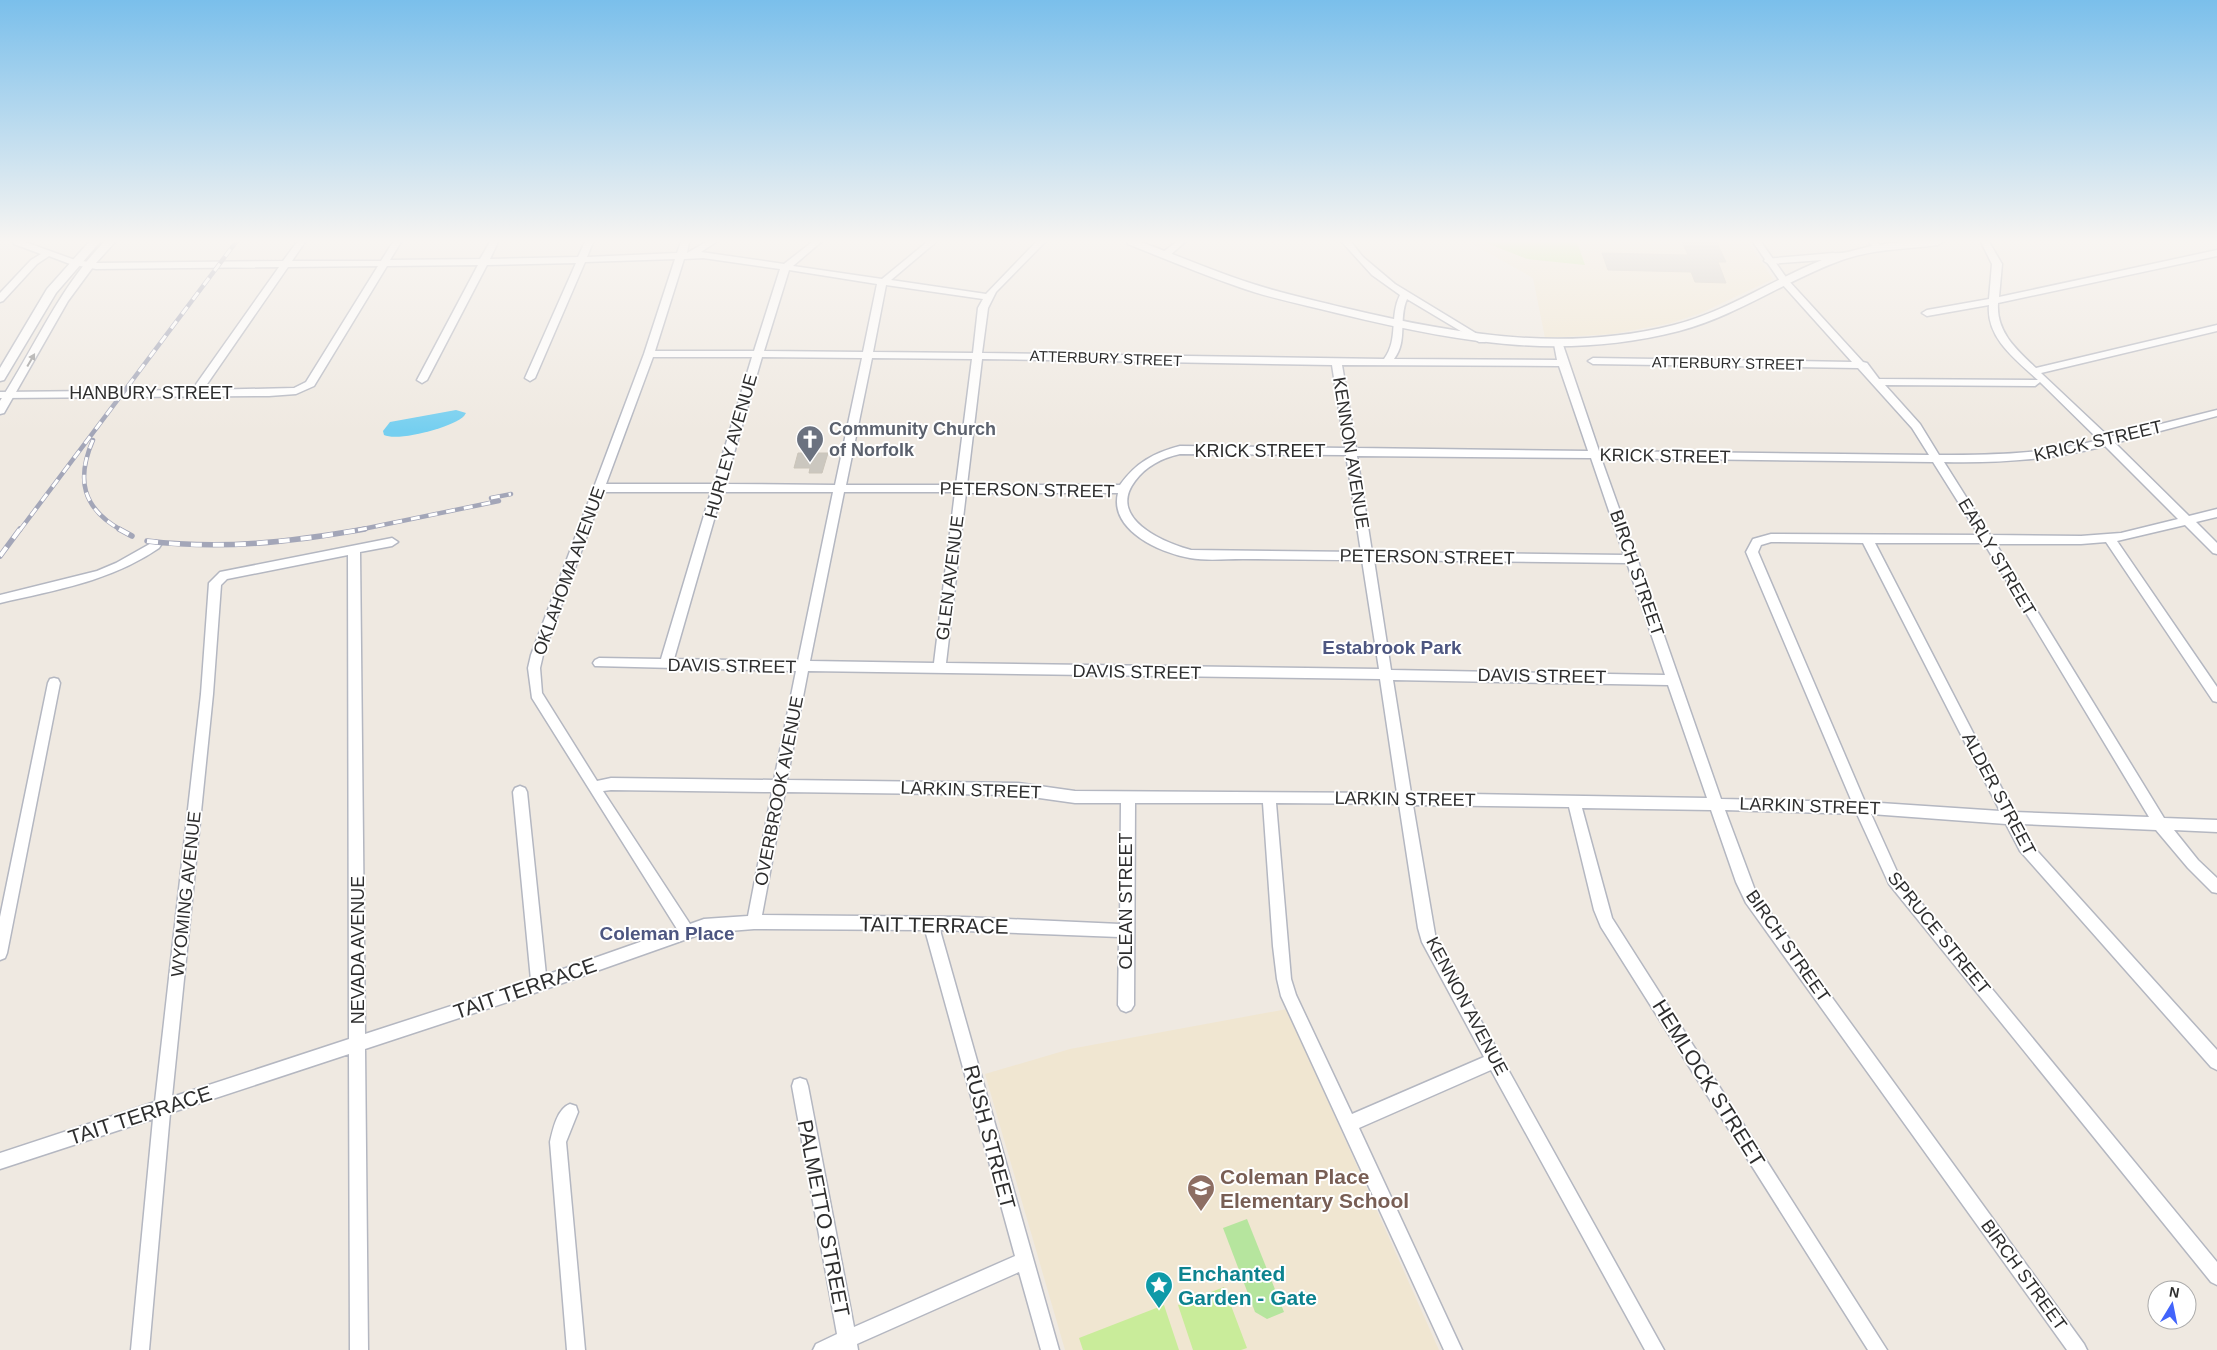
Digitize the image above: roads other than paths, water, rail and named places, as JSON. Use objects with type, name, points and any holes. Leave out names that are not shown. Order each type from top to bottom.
[{"type":"street","points":[[0,377],[12,360],[43,305]]},
{"type":"street","points":[[0,410],[5,395],[33,359],[59,305]]},
{"type":"street","points":[[195,394],[257,305]]},
{"type":"street","name":"HANBURY STREET","points":[[5,395],[195,394],[302,390],[310,384],[359,305]]},
{"type":"street","points":[[422,380],[461,305]]},
{"type":"street","points":[[530,378],[562,305]]},
{"type":"street","name":"OKLAHOMA AVENUE","points":[[665,305],[649,354],[537,655],[534,681],[536,694],[686,931]]},
{"type":"street","name":"HURLEY AVENUE","points":[[666,664],[772,305]]},
{"type":"street","name":"OVERBROOK AVENUE","points":[[754,922],[779,787],[866,354],[878,305]]},
{"type":"street","name":"GLEN AVENUE","points":[[939,669],[976,354],[984,305]]},
{"type":"street","points":[[1323,305],[1397,323],[1482,340],[1558,344],[1613,341],[1677,329],[1735,305]]},
{"type":"street","points":[[1386,362],[1393,355],[1399,343],[1397,323],[1399,305]]},
{"type":"street","points":[[1421,305],[1482,340]]},
{"type":"street","name":"EARLY STREET","points":[[1807,305],[1879,382],[1916,426],[1938,458],[2160,824],[2175,844],[2217,887]]},
{"type":"street","points":[[1927,313],[1972,305]]},
{"type":"street","points":[[1994,305],[1994,322],[2003,339],[2217,550]]},
{"type":"street","points":[[2035,372],[2217,328]]},
{"type":"street","name":"BIRCH STREET","points":[[1558,344],[1743,882],[1751,898],[2078,1350]]},
{"type":"street","name":"ATTERBURY STREET","points":[[649,354],[976,354],[1112,359],[1563,363]]},
{"type":"street","name":"ATTERBURY STREET","points":[[1593,361],[1863,365]]},
{"type":"street","name":"KENNON AVENUE","points":[[1336,362],[1425,928],[1430,942],[1656,1350]]},
{"type":"street","points":[[1879,382],[2035,383]]},
{"type":"street","name":"KRICK STREET","points":[[1123,488],[1129,478],[1150,460],[1180,450],[2025,458],[2067,452],[2217,413]]},
{"type":"street","name":"PETERSON STREET","points":[[599,488],[1123,488],[1121,502],[1131,524],[1150,540],[1176,551],[1242,555],[1633,559]]},
{"type":"street","points":[[1867,539],[2109,538],[2188,522],[2217,513]]},
{"type":"street","points":[[2109,538],[2217,698]]},
{"type":"street","name":"SPRUCE STREET","points":[[1867,539],[1764,539],[1757,542],[1752,552],[1861,808],[1894,880],[2217,1276]]},
{"type":"street","name":"ALDER STREET","points":[[1867,539],[2026,848],[2037,863],[2217,1062]]},
{"type":"street","name":"WYOMING AVENUE","points":[[140,1350],[163,1108],[207,694],[215,583],[224,575],[392,542]]},
{"type":"street","points":[[0,599],[108,571],[133,561],[155,545]]},
{"type":"street","name":"NEVADA AVENUE","points":[[354,550],[359,1350]]},
{"type":"street","name":"DAVIS STREET","points":[[599,663],[1674,680]]},
{"type":"street","points":[[0,952],[54,683]]},
{"type":"street","name":"LARKIN STREET","points":[[594,787],[612,784],[1018,789],[1075,797],[1269,797],[1716,804],[1861,808],[2010,818],[2217,826]]},
{"type":"street","points":[[520,792],[539,984]]},
{"type":"street","name":"OLEAN STREET","points":[[1126,1005],[1128,797]]},
{"type":"street","points":[[1269,797],[1284,979],[1289,996],[1453,1350]]},
{"type":"street","name":"HEMLOCK STREET","points":[[1574,802],[1601,910],[1606,922],[1878,1350]]},
{"type":"street","name":"TAIT TERRACE","points":[[0,1161],[539,984],[686,931],[726,923],[754,922],[931,924],[1126,931]]},
{"type":"street","name":"RUSH STREET","points":[[931,924],[1050,1350]]},
{"type":"street","points":[[1349,1124],[1495,1060]]},
{"type":"street","name":"PALMETTO STREET","points":[[800,1086],[848,1344]]},
{"type":"street","points":[[570,1112],[562,1126],[558,1142],[576,1350]]},
{"type":"street","points":[[822,1350],[848,1344],[1024,1261]]},
{"type":"water","points":[[456,410],[466,413],[458,420],[438,429],[401,437],[384,435],[383,431],[390,422]]},
{"type":"railway","points":[[20,530],[189,305]]},
{"type":"railway","points":[[93,440],[85,467],[84,480],[86,491],[98,512],[121,530]]},
{"type":"railway","points":[[491,498],[511,494]]},
{"type":"railway","points":[[358,530],[499,501]]},
{"type":"railway","points":[[0,556],[20,529]]},
{"type":"railway","points":[[119,529],[132,536]]},
{"type":"railway","points":[[147,541],[175,544],[230,545],[310,538],[365,529]]},
{"type":"place","name":"Community Church of Norfolk","points":[[810,463]]},
{"type":"place","name":"Coleman Place Elementary School","points":[[1201,1212]]},
{"type":"place","name":"Enchanted Garden - Gate","points":[[1159,1309]]},
{"type":"district","name":"Estabrook Park","points":[[1392,647]]},
{"type":"district","name":"Coleman Place","points":[[667,933]]}]
